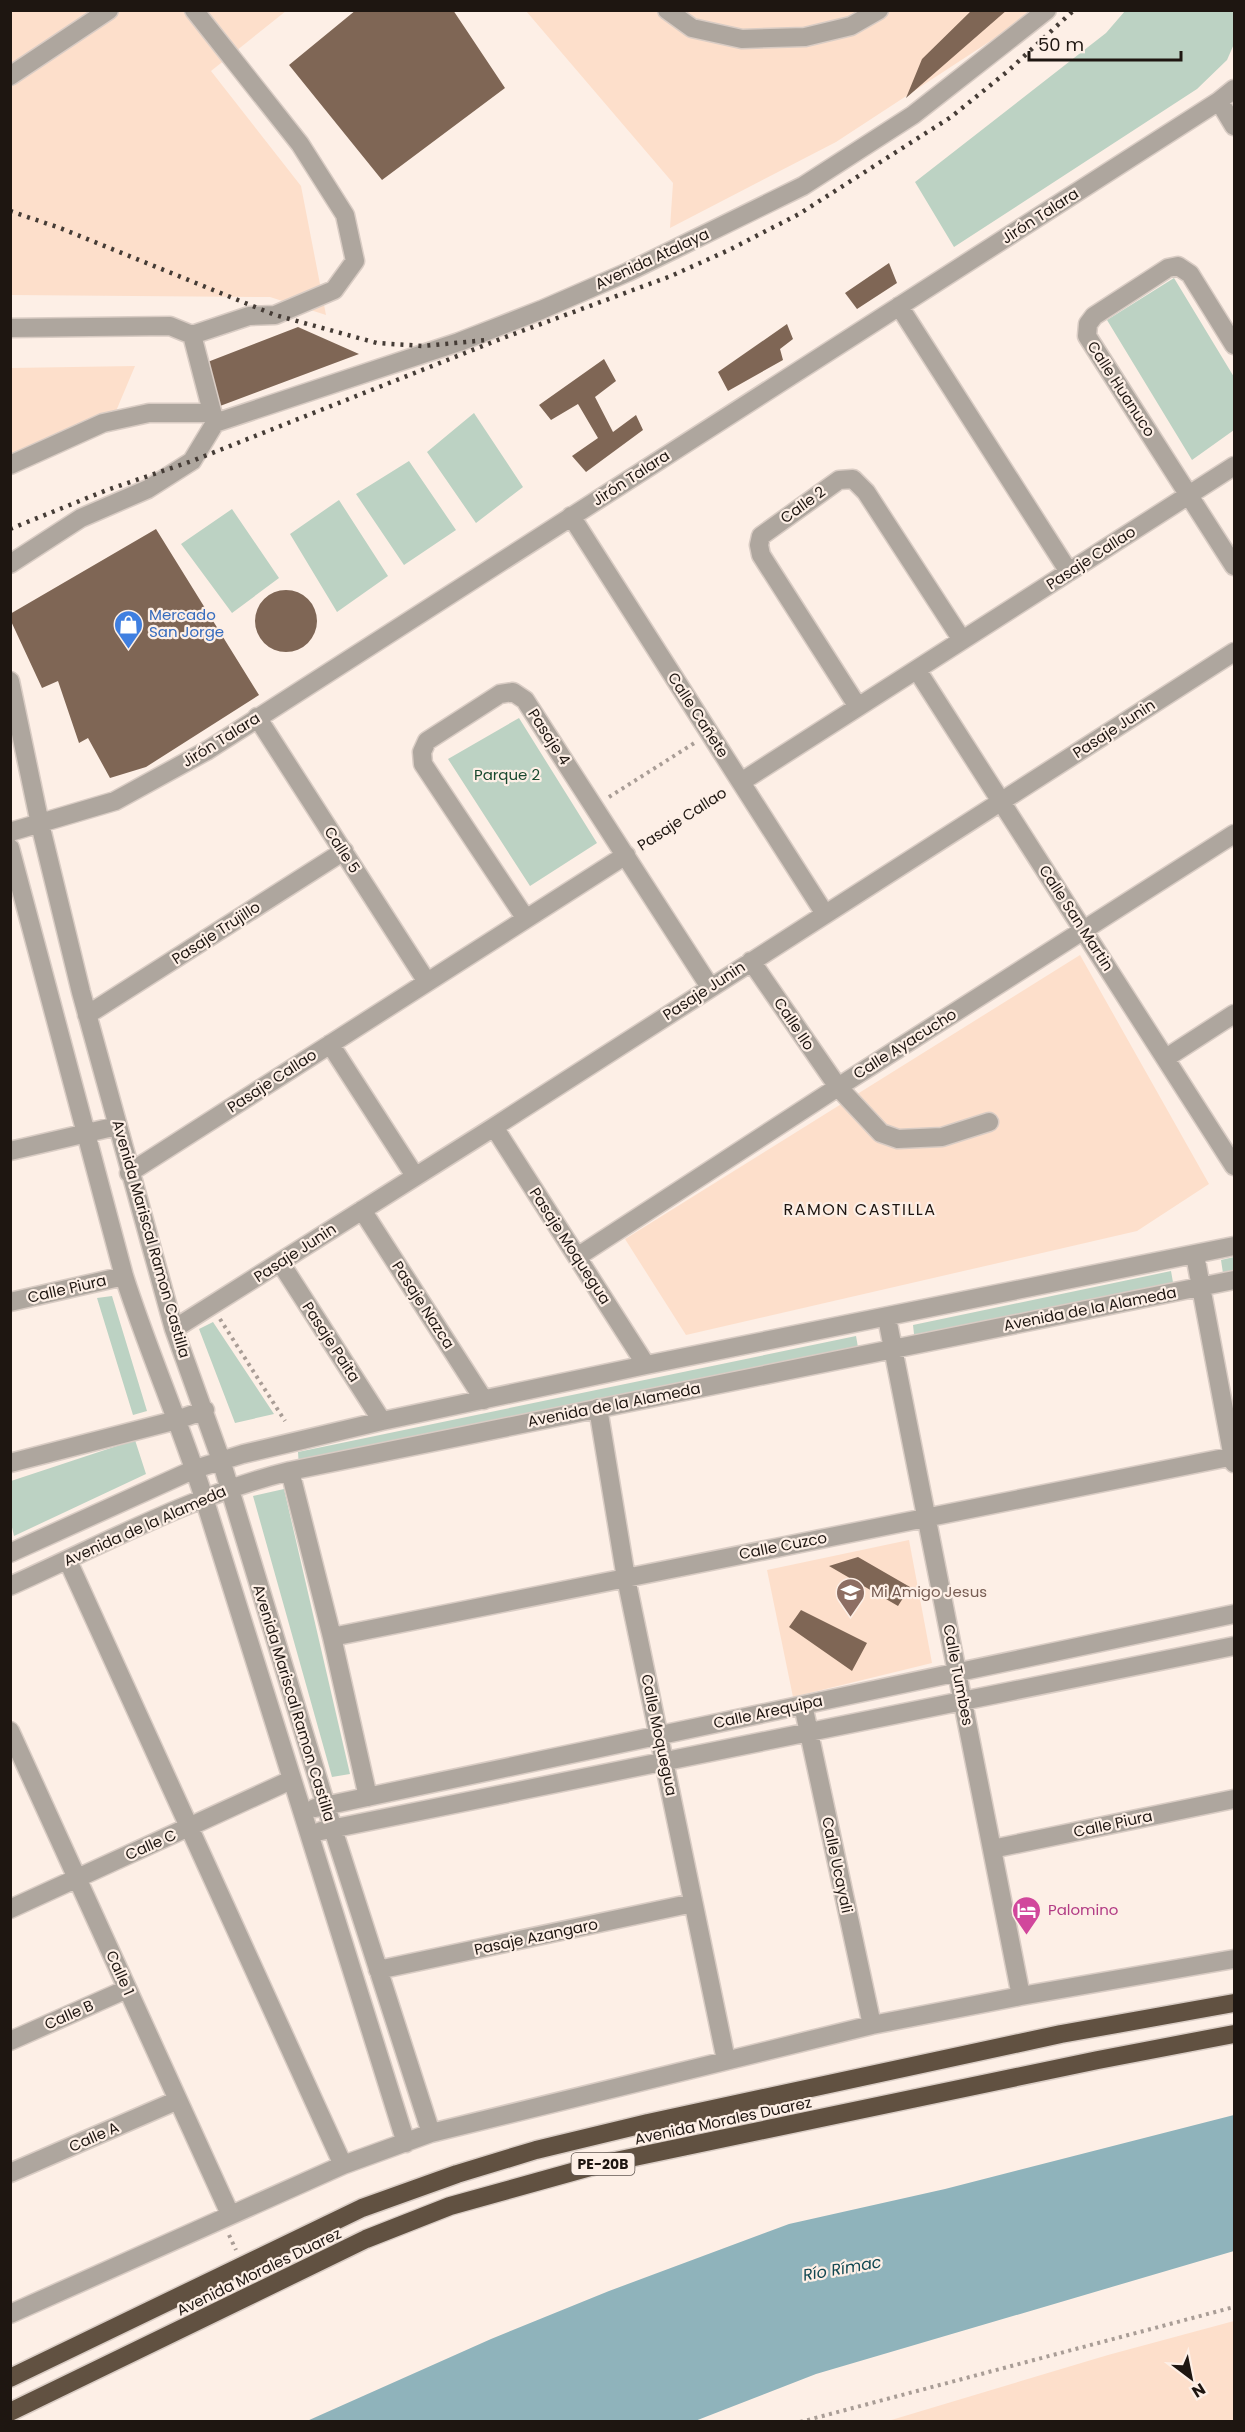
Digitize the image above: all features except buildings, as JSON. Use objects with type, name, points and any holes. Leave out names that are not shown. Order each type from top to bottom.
[{"type":"highway","name":"Avenida Morales Duarez","points":[[10,2378],[362,2208],[457,2174],[536,2150],[648,2123],[1050,2037],[1234,2003]]},
{"type":"highway","name":"Avenida Morales Duarez","points":[[10,2412],[366,2240],[450,2206],[601,2164],[1098,2060],[1234,2034]]},
{"type":"street","points":[[10,76],[110,10]]},
{"type":"street","points":[[10,328],[170,326],[192,335],[249,316],[275,315],[334,290],[355,261],[345,215],[300,144],[194,10]]},
{"type":"street","points":[[667,10],[692,28],[742,39],[805,37],[851,26],[879,10]]},
{"type":"street","name":"Avenida Atalaya","points":[[10,465],[103,423],[149,413],[213,418],[459,342],[541,310],[628,272],[803,186],[913,115],[1047,10]]},
{"type":"street","name":"Jirón Talara","points":[[10,831],[115,801],[208,750],[1219,101],[1234,89]]},
{"type":"street","points":[[1219,101],[1234,126]]},
{"type":"street","name":"Calle Huanuco","points":[[1234,345],[1190,274],[1178,266],[1168,268],[1094,316],[1088,324],[1087,336],[1234,566]]},
{"type":"street","points":[[899,306],[1069,572]]},
{"type":"street","points":[[10,564],[81,518],[148,489],[192,461],[213,418],[192,335]]},
{"type":"street","name":"Pasaje Callao","points":[[741,782],[1234,466]]},
{"type":"street","name":"Calle 2","points":[[858,707],[761,555],[759,545],[761,536],[839,480],[853,479],[866,492],[962,640]]},
{"type":"street","name":"Calle Cañete","points":[[571,516],[825,914]]},
{"type":"street","name":"Pasaje Junin","points":[[174,1329],[494,1127],[1234,652]]},
{"type":"street","name":"Calle San Martin","points":[[917,670],[1234,1166]]},
{"type":"street","name":"Avenida Mariscal Ramon Castilla","points":[[10,681],[40,824],[87,1016],[174,1329],[205,1410],[230,1488],[333,1829],[431,2133]]},
{"type":"street","name":"Pasaje 4","points":[[526,919],[423,764],[422,752],[427,741],[500,694],[513,692],[525,700],[710,987]]},
{"type":"street","name":"Calle 5","points":[[257,717],[427,982]]},
{"type":"street","name":"Calle Ayacucho","points":[[577,1257],[1234,834]]},
{"type":"street","name":"Avenida Mariscal Ramon Castilla","points":[[10,848],[124,1276],[146,1344],[195,1469],[307,1834],[406,2143]]},
{"type":"street","name":"Pasaje Trujillo","points":[[87,1016],[344,852]]},
{"type":"street","name":"Pasaje Callao","points":[[129,1173],[626,855]]},
{"type":"street","name":"Calle Ilo","points":[[751,961],[838,1087],[881,1133],[898,1139],[942,1137],[989,1122]]},
{"type":"street","points":[[1166,1058],[1234,1014]]},
{"type":"street","points":[[330,1044],[415,1176]]},
{"type":"street","points":[[10,1151],[117,1126]]},
{"type":"street","name":"Pasaje Moquegua","points":[[494,1127],[646,1365]]},
{"type":"street","name":"Pasaje Nazca","points":[[363,1210],[484,1400]]},
{"type":"street","name":"Avenida de la Alameda","points":[[10,1553],[195,1469],[221,1460],[382,1421],[646,1365],[1234,1246]]},
{"type":"street","points":[[1195,1255],[1234,1458]]},
{"type":"street","name":"Pasaje Paita","points":[[280,1262],[382,1421]]},
{"type":"street","name":"Calle Piura","points":[[10,1302],[124,1276]]},
{"type":"street","name":"Avenida de la Alameda","points":[[10,1586],[204,1498],[290,1471],[1234,1280]]},
{"type":"street","name":"Calle Tumbes","points":[[887,1318],[1021,1996]]},
{"type":"street","name":"Calle Moquegua","points":[[598,1408],[626,1578],[726,2060]]},
{"type":"street","points":[[10,1463],[177,1420],[205,1410]]},
{"type":"street","name":"Calle Cuzco","points":[[332,1637],[1234,1458]]},
{"type":"street","points":[[290,1471],[332,1637],[368,1797]]},
{"type":"street","points":[[68,1561],[343,2165]]},
{"type":"street","name":"Calle Arequipa","points":[[301,1811],[1234,1614]]},
{"type":"street","name":"Calle Arequipa","points":[[307,1834],[1234,1646]]},
{"type":"street","name":"Calle Ucayali","points":[[803,1705],[872,2025]]},
{"type":"street","name":"Calle 1","points":[[10,1731],[178,2100],[226,2216]]},
{"type":"street","name":"Calle C","points":[[10,1909],[291,1780]]},
{"type":"street","name":"Calle Piura","points":[[992,1850],[1234,1799]]},
{"type":"street","name":"Pasaje Azangaro","points":[[378,1970],[693,1903]]},
{"type":"street","points":[[10,2314],[343,2165],[431,2133],[872,2025],[1021,1996],[1234,1959]]},
{"type":"street","name":"Calle B","points":[[10,2042],[127,1989]]},
{"type":"street","name":"Calle A","points":[[10,2173],[178,2100]]},
{"type":"path","points":[[594,807],[709,733]]},
{"type":"path","name":"Pasaje Callao","points":[[626,855],[741,782]]},
{"type":"path","points":[[212,1306],[285,1420]]},
{"type":"path","points":[[226,2216],[243,2265]]},
{"type":"path","points":[[800,2421],[1234,2307]]},
{"type":"shaded area","points":[[11,11],[286,11],[211,71],[301,186],[326,315],[270,297],[11,295]]},
{"type":"shaded area","points":[[526,11],[1033,11],[836,142],[670,228],[673,183]]},
{"type":"shaded area","points":[[135,366],[111,423],[11,463],[11,368]]},
{"type":"shaded area","points":[[1080,955],[1209,1184],[1137,1231],[686,1335],[625,1239]]},
{"type":"shaded area","name":"Mi Amigo Jesus","points":[[909,1540],[932,1663],[793,1697],[767,1570]]},
{"type":"shaded area","points":[[1234,2321],[1234,2421],[888,2421],[1108,2355]]},
{"type":"green space","points":[[1125,11],[1234,11],[1234,44],[1227,60],[1197,89],[954,247],[915,182],[1106,33]]},
{"type":"green space","points":[[1174,278],[1234,377],[1234,430],[1192,460],[1107,320]]},
{"type":"green space","points":[[474,413],[523,487],[476,523],[427,452]]},
{"type":"green space","points":[[409,461],[456,530],[404,565],[356,494]]},
{"type":"green space","points":[[339,500],[388,576],[337,612],[290,534]]},
{"type":"green space","points":[[232,509],[279,578],[232,613],[181,544]]},
{"type":"green space","name":"Parque 2","points":[[519,718],[597,843],[530,886],[448,759]]},
{"type":"green space","points":[[1234,1257],[1234,1277],[1224,1280],[1221,1260]]},
{"type":"green space","points":[[1171,1271],[1174,1288],[915,1343],[913,1325]]},
{"type":"green space","points":[[112,1296],[147,1411],[133,1415],[97,1298]]},
{"type":"green space","points":[[213,1322],[274,1414],[235,1423],[199,1329]]},
{"type":"green space","points":[[856,1336],[859,1353],[299,1468],[298,1452]]},
{"type":"green space","points":[[135,1440],[146,1474],[14,1536],[11,1523],[11,1481]]},
{"type":"green space","points":[[284,1489],[350,1774],[332,1777],[253,1496]]},
{"type":"water","name":"Río Rímac","points":[[1234,2115],[1234,2251],[816,2374],[695,2421],[307,2421],[491,2339],[609,2291],[789,2224],[945,2189]]},
{"type":"railway","points":[[10,529],[107,490],[192,461],[503,338],[671,276],[729,250],[799,214],[951,117],[1008,71],[1074,10]]},
{"type":"railway","points":[[10,211],[60,228],[275,315],[377,343],[423,346],[487,340]]},
{"type":"place","name":"Mercado San Jorge","points":[[128,650]]},
{"type":"place","name":"Mi Amigo Jesus","points":[[850,1618]]},
{"type":"place","name":"Palomino","points":[[1027,1936]]},
{"type":"district","name":"RAMON CASTILLA","points":[[860,1209]]}]
